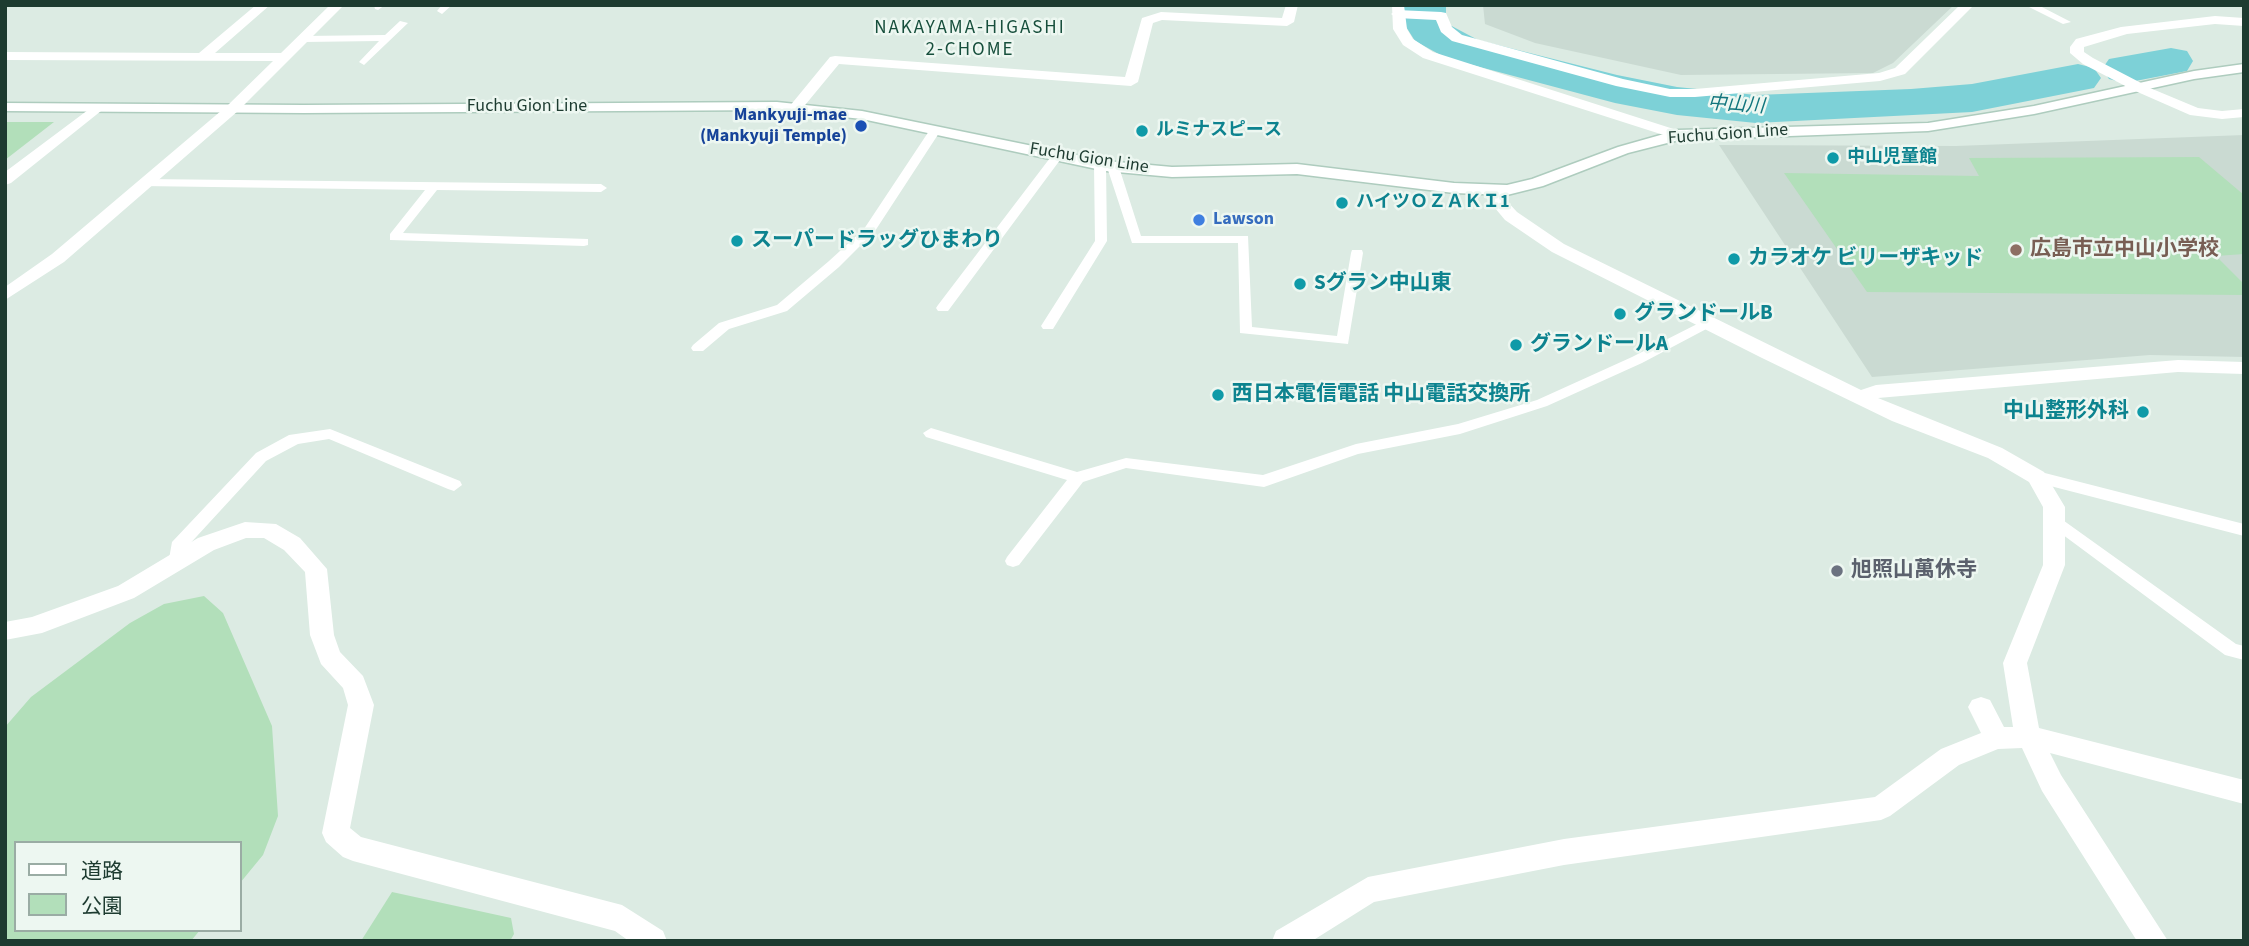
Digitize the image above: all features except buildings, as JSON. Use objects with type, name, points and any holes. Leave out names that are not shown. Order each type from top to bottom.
[{"type":"street","points":[[203,56],[264,5]]},
{"type":"street","points":[[5,295],[58,258],[233,108],[338,5]]},
{"type":"street","points":[[796,107],[835,60],[1131,82],[1147,21],[1161,16],[1287,22],[1292,5]]},
{"type":"street","points":[[1678,135],[1428,55],[1408,42],[1399,29],[1400,11],[1441,16],[1446,29],[1457,38],[1478,45],[1620,83],[1670,93],[1695,93],[1880,77],[1900,71],[1968,5]]},
{"type":"street","points":[[2244,22],[2215,20],[2126,30],[2081,42],[2077,47],[2077,53],[2088,61],[2195,112],[2222,115],[2244,113]]},
{"type":"street","points":[[5,55],[286,57]]},
{"type":"street","name":"Fuchu Gion Line","points":[[5,107],[796,107],[862,115],[1107,166],[1172,172],[1297,169],[1454,188],[1507,190],[1537,183],[1623,150],[1678,135],[1928,127],[2034,110],[2138,87],[2244,68]]},
{"type":"street","points":[[5,180],[96,108]]},
{"type":"street","points":[[1488,190],[1511,216],[1558,248],[1862,398],[1995,453],[2037,477],[2054,507],[2054,565],[2015,663],[2024,723],[2050,783],[2154,941]]},
{"type":"street","points":[[1862,398],[1877,391],[2178,366],[2244,368]]},
{"type":"street","points":[[5,631],[34,626],[85,610],[126,592],[206,544],[245,530],[268,530],[292,544],[316,569],[322,635],[330,657],[354,683],[361,705],[337,833],[353,848],[622,919],[653,941]]},
{"type":"street","points":[[1980,706],[1997,738]]},
{"type":"street","points":[[1286,941],[1368,890],[1564,852],[1881,807],[1950,757],[1997,738],[2030,737],[2244,792]]},
{"type":"lane","points":[[2030,5],[2066,22]]},
{"type":"lane","points":[[364,62],[403,23]]},
{"type":"lane","points":[[303,39],[388,38]]},
{"type":"lane","points":[[698,348],[724,326],[782,308],[834,264],[869,231],[935,131]]},
{"type":"lane","points":[[943,308],[1057,156]]},
{"type":"lane","points":[[1107,166],[1136,240],[1244,239],[1245,330],[1343,341],[1357,253]]},
{"type":"lane","points":[[1048,326],[1101,241],[1107,166]]},
{"type":"lane","points":[[146,183],[601,188]]},
{"type":"lane","points":[[434,186],[394,237],[584,242]]},
{"type":"lane","points":[[930,433],[1077,478],[1126,463],[1264,481],[1356,449],[1460,429],[1542,403],[1637,360],[1707,323]]},
{"type":"lane","points":[[177,559],[177,546],[209,510],[261,457],[294,439],[330,434],[454,485]]},
{"type":"lane","points":[[2037,477],[2244,530]]},
{"type":"lane","points":[[1013,561],[1077,478]]},
{"type":"lane","points":[[2053,519],[2231,650],[2244,653]]},
{"type":"shaded area","points":[[1483,5],[1954,5],[1893,63],[1873,73],[1681,75],[1535,43],[1485,24]]},
{"type":"shaded area","name":"広島市立中山小学校","points":[[2244,135],[2244,357],[2150,355],[1872,377],[1719,145],[1956,146]]},
{"type":"green space","points":[[5,122],[54,122],[5,160]]},
{"type":"green space","points":[[2199,157],[2244,195],[2244,254],[2216,256],[2244,284],[2244,295],[1867,292],[1784,173],[1979,176],[1969,158]]},
{"type":"green space","points":[[204,596],[223,613],[272,726],[278,816],[263,855],[242,881],[242,841],[14,841],[14,932],[198,932],[191,941],[5,941],[5,727],[31,697],[130,623],[164,604]]},
{"type":"green space","points":[[392,892],[511,918],[514,934],[510,941],[361,941]]},
{"type":"waterway","name":"中山川","points":[[1425,5],[1424,22],[1430,32],[1462,49],[1615,89],[1677,101],[1756,109],[1911,103],[1972,98],[2078,78]]},
{"type":"waterway","name":"中山川","points":[[2125,69],[2171,61]]},
{"type":"place","name":"Mankyuji-mae (Mankyuji Temple)","points":[[861,126]]},
{"type":"place","name":"ルミナスピース","points":[[1142,131]]},
{"type":"place","name":"中山児童館","points":[[1833,158]]},
{"type":"place","name":"ハイツＯＺＡＫＩ1","points":[[1342,203]]},
{"type":"place","name":"Lawson","points":[[1199,220]]},
{"type":"place","name":"スーパードラッグひまわり","points":[[737,241]]},
{"type":"place","name":"広島市立中山小学校","points":[[2016,250]]},
{"type":"place","name":"カラオケ ビリーザキッド","points":[[1734,259]]},
{"type":"place","name":"Sグラン中山東","points":[[1300,284]]},
{"type":"place","name":"グランドールB","points":[[1620,314]]},
{"type":"place","name":"グランドールA","points":[[1516,345]]},
{"type":"place","name":"西日本電信電話 中山電話交換所","points":[[1218,395]]},
{"type":"place","name":"中山整形外科","points":[[2143,412]]},
{"type":"place","name":"旭照山萬休寺","points":[[1837,571]]},
{"type":"district","name":"NAKAYAMA-HIGASHI 2-CHOME","points":[[970,40]]}]
